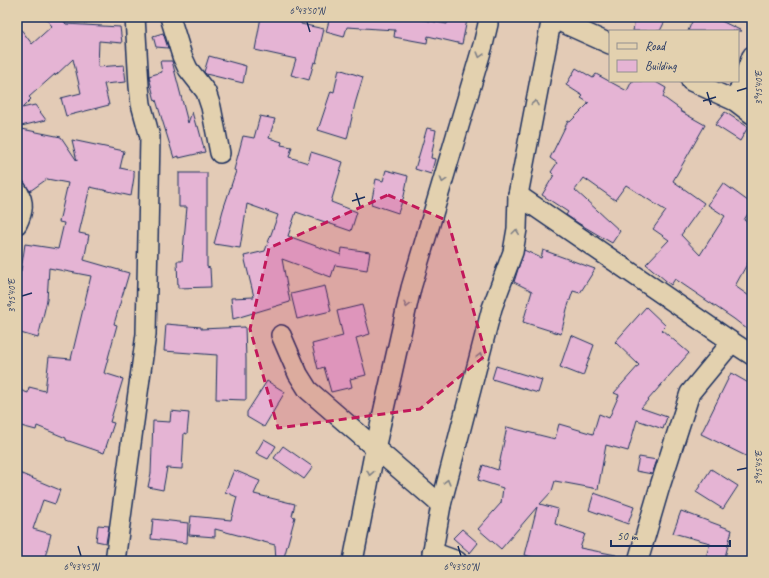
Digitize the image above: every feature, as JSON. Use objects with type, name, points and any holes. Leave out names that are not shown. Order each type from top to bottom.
[{"type":"street","points":[[115,561],[146,334],[150,137],[141,104],[138,86],[135,17]]},
{"type":"street","points":[[170,17],[182,56],[188,68],[206,92],[211,107],[220,153]]},
{"type":"street","points":[[352,561],[411,288],[483,45],[488,24],[488,17]]},
{"type":"street","points":[[457,561],[432,556],[441,505],[492,308],[513,252],[517,229],[518,195],[551,17],[609,44]]},
{"type":"street","points":[[735,101],[752,56]]},
{"type":"street","points":[[693,82],[735,101],[752,114]]},
{"type":"street","points":[[17,190],[22,203],[22,214],[17,224]]},
{"type":"street","points":[[518,195],[732,342],[752,354]]},
{"type":"street","points":[[281,335],[298,374],[308,390],[441,505]]},
{"type":"street","points":[[638,561],[690,393],[732,342]]},
{"type":"highlighted area","points":[[388,195],[448,221],[486,355],[420,409],[278,428],[250,329],[269,248]]},
{"type":"building","points":[[44,17],[60,17],[66,24],[120,27],[122,43],[99,41],[98,67],[124,65],[126,82],[104,84],[109,105],[66,116],[61,98],[81,93],[73,59],[29,97],[31,99],[22,108],[35,105],[46,120],[17,127],[17,24],[32,44],[52,26]]},
{"type":"building","points":[[261,17],[302,17],[301,24],[324,29],[316,63],[314,62],[309,80],[291,75],[296,59],[255,50]]},
{"type":"building","points":[[330,17],[408,17],[447,24],[449,17],[467,20],[462,44],[428,36],[427,43],[394,37],[395,30],[347,27],[344,37],[326,32]]},
{"type":"building","points":[[635,17],[667,17],[660,30],[633,30]]},
{"type":"building","points":[[694,17],[713,17],[742,31],[739,30],[688,30]]},
{"type":"building","points":[[163,33],[168,48],[156,47],[153,36]]},
{"type":"building","points":[[209,56],[246,66],[243,83],[206,74],[204,72]]},
{"type":"building","points":[[160,61],[172,61],[188,123],[192,112],[196,126],[198,126],[205,152],[179,158],[179,156],[174,158],[156,100],[155,101],[149,76],[162,72]]},
{"type":"building","points":[[576,68],[593,78],[596,74],[627,91],[632,82],[656,82],[666,88],[663,97],[681,110],[680,111],[705,125],[673,181],[704,203],[681,235],[700,255],[725,216],[708,205],[723,183],[752,204],[752,207],[744,220],[752,226],[752,255],[735,286],[752,298],[752,333],[675,279],[671,285],[646,264],[669,240],[653,229],[666,211],[626,185],[615,200],[584,178],[575,190],[620,231],[612,243],[566,215],[568,212],[542,195],[554,175],[551,172],[557,163],[550,158],[568,121],[570,122],[589,103],[581,98],[583,96],[566,85]]},
{"type":"building","points":[[339,69],[363,77],[347,139],[318,130],[331,91],[334,92]]},
{"type":"building","points":[[725,112],[748,127],[740,141],[715,125]]},
{"type":"building","points":[[260,116],[275,119],[269,138],[282,142],[281,145],[292,147],[289,157],[308,163],[311,152],[343,162],[331,202],[357,212],[351,231],[296,212],[288,236],[341,255],[342,248],[370,252],[367,270],[335,265],[331,277],[282,259],[290,302],[233,319],[231,298],[254,297],[244,256],[265,251],[278,215],[247,204],[240,248],[214,244],[236,171],[234,170],[243,136],[254,138]]},
{"type":"building","points":[[17,128],[61,137],[77,161],[72,140],[124,151],[120,168],[134,171],[131,196],[90,187],[79,233],[89,235],[84,260],[129,273],[114,324],[117,325],[104,373],[123,379],[110,422],[114,423],[104,453],[66,440],[66,438],[37,426],[36,430],[17,425],[17,389],[28,393],[29,387],[45,391],[49,357],[71,359],[91,276],[49,268],[47,300],[38,338],[17,332],[17,270],[21,271],[25,244],[58,249],[64,223],[59,222],[68,183],[47,179],[30,191],[23,181],[17,179]]},
{"type":"building","points":[[427,128],[436,130],[431,158],[435,159],[431,174],[415,169]]},
{"type":"building","points":[[386,170],[408,176],[404,196],[398,213],[371,204],[376,179],[383,181]]},
{"type":"building","points":[[179,173],[207,173],[207,267],[210,268],[211,287],[178,288],[177,261],[182,261],[187,207],[179,207]]},
{"type":"building","points":[[524,250],[541,258],[543,250],[595,269],[580,293],[573,291],[561,334],[523,322],[532,291],[514,282]]},
{"type":"building","points":[[325,286],[331,311],[297,319],[291,294]]},
{"type":"building","points":[[362,305],[370,334],[356,338],[366,375],[350,379],[352,387],[331,392],[324,367],[318,369],[312,344],[343,336],[337,311]]},
{"type":"building","points":[[646,307],[666,326],[662,330],[689,353],[641,408],[667,417],[663,429],[637,420],[628,451],[606,445],[598,489],[555,481],[552,491],[540,504],[558,509],[555,524],[585,534],[580,548],[616,555],[615,561],[544,561],[525,555],[537,507],[501,549],[478,529],[501,503],[503,488],[478,480],[483,465],[498,470],[507,427],[555,439],[559,424],[593,434],[599,414],[609,418],[619,395],[614,393],[639,365],[615,342]]},
{"type":"building","points":[[166,324],[201,327],[201,329],[245,327],[246,400],[216,399],[217,355],[164,351]]},
{"type":"building","points":[[571,335],[594,345],[583,376],[560,367]]},
{"type":"building","points":[[496,366],[542,380],[538,393],[492,379]]},
{"type":"building","points":[[731,373],[752,385],[752,459],[701,434]]},
{"type":"building","points":[[267,381],[285,392],[264,427],[247,417],[247,412]]},
{"type":"building","points":[[171,411],[189,413],[187,434],[184,433],[182,469],[167,468],[163,490],[148,487],[151,473],[153,421],[170,422]]},
{"type":"building","points":[[264,439],[276,446],[268,459],[256,453]]},
{"type":"building","points":[[283,446],[313,467],[304,479],[274,458]]},
{"type":"building","points":[[639,457],[657,460],[652,474],[636,471]]},
{"type":"building","points":[[711,469],[738,486],[723,509],[696,492]]},
{"type":"building","points":[[234,470],[260,481],[254,494],[295,504],[292,516],[295,517],[283,561],[276,561],[275,545],[215,529],[215,537],[189,535],[191,516],[231,520],[237,497],[225,492]]},
{"type":"building","points":[[17,472],[60,490],[55,504],[43,500],[33,529],[51,534],[44,561],[17,561]]},
{"type":"building","points":[[594,493],[634,507],[628,524],[589,510]]},
{"type":"building","points":[[681,511],[732,530],[724,561],[705,561],[710,543],[673,533]]},
{"type":"building","points":[[153,519],[188,523],[187,543],[151,539]]},
{"type":"building","points":[[98,525],[109,526],[106,543],[96,541]]},
{"type":"building","points":[[462,529],[478,543],[470,553],[453,538]]}]
